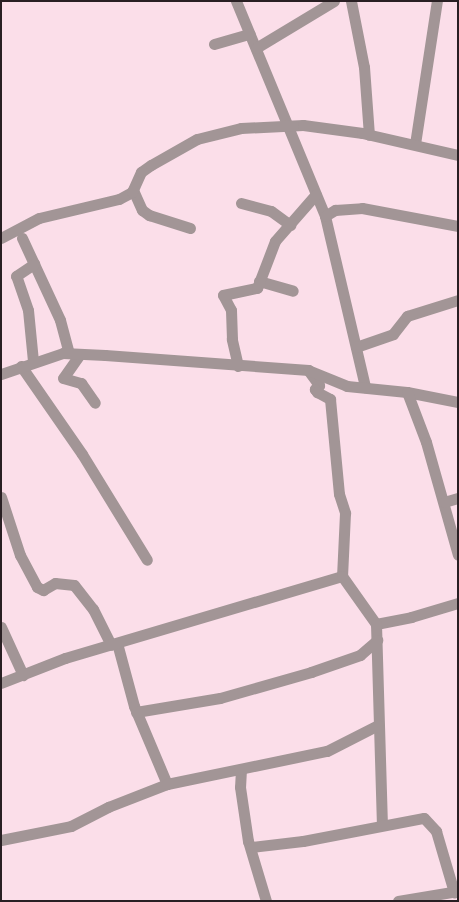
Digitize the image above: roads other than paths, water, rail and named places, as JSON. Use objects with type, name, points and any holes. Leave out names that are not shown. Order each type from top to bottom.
[{"type":"street","points":[[236,1],[325,216],[365,387]]},
{"type":"street","points":[[256,48],[334,1]]},
{"type":"street","points":[[351,1],[364,67],[369,135]]},
{"type":"street","points":[[415,144],[437,1]]},
{"type":"street","points":[[214,44],[250,34]]},
{"type":"street","points":[[1,238],[39,218],[119,199],[133,190],[141,172],[197,139],[226,134],[241,128],[260,129],[287,124],[369,135],[458,155]]},
{"type":"street","points":[[133,190],[142,210],[149,215],[190,228]]},
{"type":"street","points":[[238,366],[232,339],[231,310],[223,295],[257,288],[275,241],[316,194]]},
{"type":"street","points":[[241,203],[271,211],[290,225]]},
{"type":"street","points":[[325,216],[335,210],[362,208],[458,226]]},
{"type":"street","points":[[22,238],[74,354],[64,378],[81,383],[95,403]]},
{"type":"street","points":[[33,361],[28,310],[16,276],[34,264]]},
{"type":"street","points":[[259,281],[293,291]]},
{"type":"street","points":[[356,347],[393,334],[407,316],[458,300]]},
{"type":"street","points":[[1,374],[33,361],[74,354],[308,370],[347,386],[407,392],[458,402]]},
{"type":"street","points":[[21,366],[82,454],[147,560]]},
{"type":"street","points":[[308,370],[318,385],[315,389],[330,399],[339,494],[345,513],[342,576],[376,624],[382,824]]},
{"type":"street","points":[[407,392],[444,502],[458,555]]},
{"type":"street","points":[[1,497],[20,555],[37,586],[43,590],[56,583],[74,585],[93,609],[114,644],[136,712],[167,784]]},
{"type":"street","points":[[444,502],[458,498]]},
{"type":"street","points":[[1,683],[114,644],[342,576]]},
{"type":"street","points":[[376,624],[411,617],[458,603]]},
{"type":"street","points":[[1,627],[23,676]]},
{"type":"street","points":[[136,712],[220,698],[312,672],[360,655],[376,640]]},
{"type":"street","points":[[1,840],[71,826],[108,806],[167,784],[327,751],[378,725]]},
{"type":"street","points":[[241,769],[240,787],[251,847],[266,901]]},
{"type":"street","points":[[251,847],[303,841],[414,818],[429,820],[441,845],[456,891],[398,901]]}]
